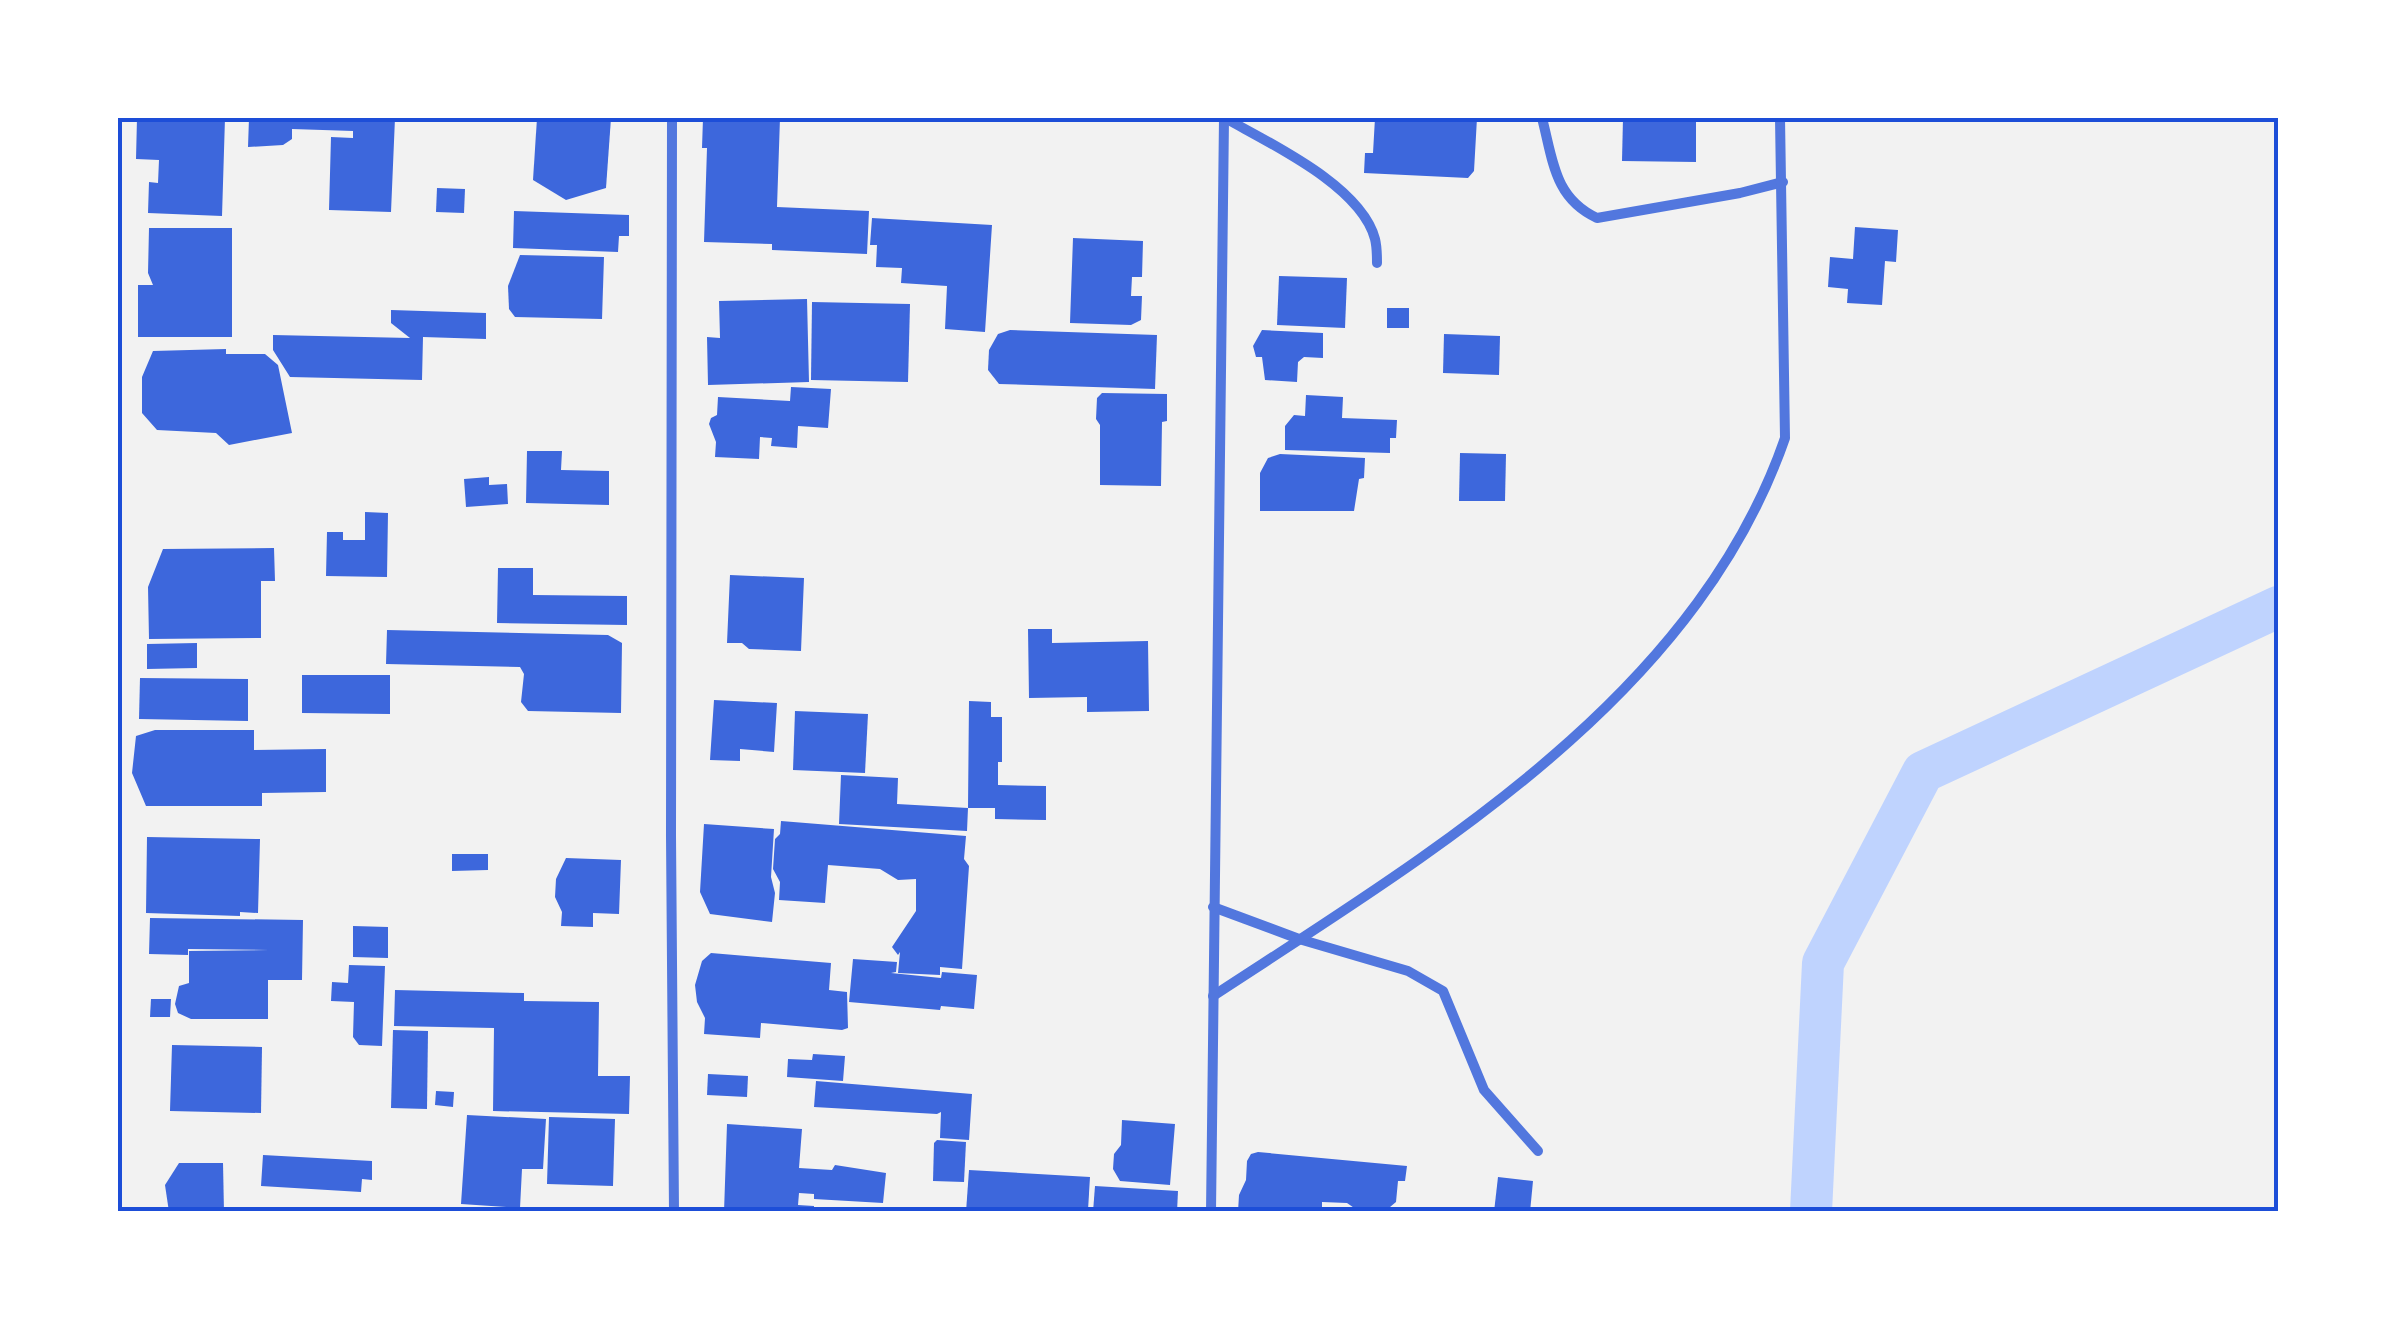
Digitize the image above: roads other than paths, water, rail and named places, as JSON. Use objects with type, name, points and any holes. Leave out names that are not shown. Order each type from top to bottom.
[{"type":"street","points":[[672,118],[674,1212]]},
{"type":"street","points":[[1210,1212],[1225,118],[1304,164],[1354,202],[1375,238],[1377,263]]},
{"type":"street","points":[[1542,118],[1560,186],[1577,209],[1597,218],[1740,194],[1783,182]]},
{"type":"street","points":[[1213,996],[1387,883],[1568,744],[1649,663],[1716,576],[1770,483],[1785,438],[1780,118]]},
{"type":"street","points":[[1213,907],[1299,939],[1408,970],[1443,991],[1484,1090],[1538,1152]]},
{"type":"waterway","points":[[1811,1212],[1823,963],[1923,772],[2278,607]]}]
